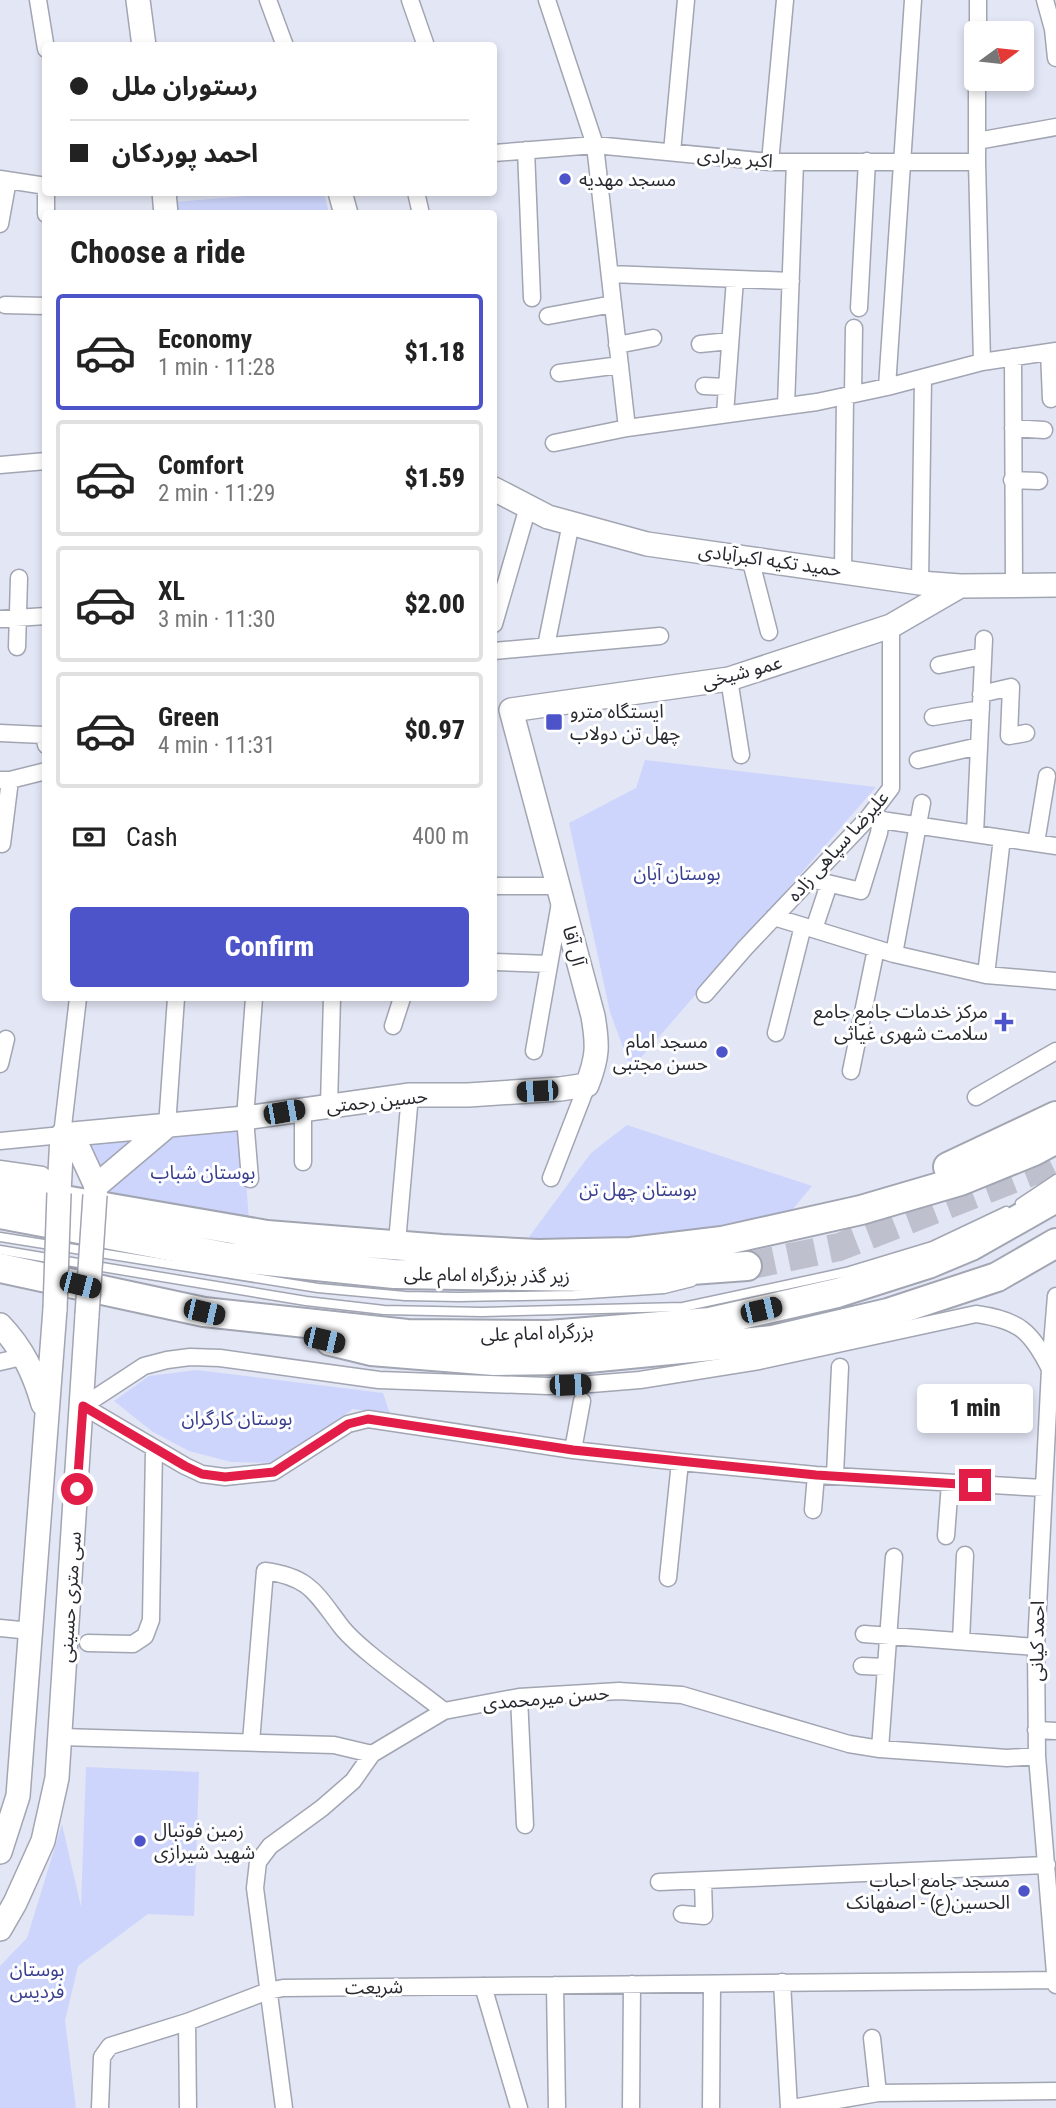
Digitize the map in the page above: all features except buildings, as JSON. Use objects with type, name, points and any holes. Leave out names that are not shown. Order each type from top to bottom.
[{"type":"highway","points":[[861,1210],[1056,1116]]},
{"type":"highway","points":[[0,1189],[267,1235],[538,1254],[631,1252],[722,1241],[861,1210],[960,1181],[1045,1145]]},
{"type":"highway","name":"بزرگراه امام علی","points":[[0,1268],[204,1312],[407,1334],[549,1335],[710,1322],[837,1293],[928,1264],[971,1246],[1056,1198]]},
{"type":"highway","name":"زیر گذر بزرگراه امام علی","points":[[0,1214],[227,1256],[394,1274],[594,1277],[744,1266]]},
{"type":"highway","points":[[1011,1271],[1056,1243]]},
{"type":"highway","points":[[204,1312],[371,1351],[494,1362],[568,1360],[773,1340],[888,1313],[1011,1271],[1056,1260]]},
{"type":"main road","points":[[138,0],[143,42]]},
{"type":"main road","name":"حمید تکیه اکبرآبادی","points":[[497,488],[548,517],[647,544],[920,583],[960,586],[1056,585]]},
{"type":"main road","name":"عمو شیخی","points":[[511,710],[729,680],[891,626],[960,586]]},
{"type":"main road","name":"آل آقا","points":[[511,710],[593,1016],[598,1045],[587,1084]]},
{"type":"main road","name":"حسین رحمتی","points":[[67,1135],[245,1118],[410,1095],[534,1091],[587,1084]]},
{"type":"main road","points":[[96,1191],[167,1126]]},
{"type":"main road","name":"سی متری حسینی","points":[[0,1852],[18,1796],[55,1309],[59,1191],[67,1135]]},
{"type":"main road","name":"سی متری حسینی","points":[[0,1929],[43,1841],[57,1778],[61,1737],[96,1191],[67,1135]]},
{"type":"main road","points":[[0,1325],[26,1356],[47,1420]]},
{"type":"street","points":[[38,0],[45,42]]},
{"type":"street","points":[[268,0],[284,42]]},
{"type":"street","points":[[410,0],[425,42]]},
{"type":"street","points":[[547,0],[595,145],[627,428]]},
{"type":"street","points":[[673,152],[686,0]]},
{"type":"street","points":[[770,162],[785,0]]},
{"type":"street","points":[[887,387],[914,0]]},
{"type":"street","points":[[978,0],[978,21]]},
{"type":"street","points":[[1045,0],[1053,29],[1056,58]]},
{"type":"street","points":[[41,21],[58,18]]},
{"type":"street","points":[[977,91],[982,362]]},
{"type":"street","points":[[977,141],[1056,127]]},
{"type":"street","name":"اکبر مرادی","points":[[497,153],[595,145],[770,162],[977,162]]},
{"type":"street","points":[[526,150],[532,298]]},
{"type":"street","points":[[859,308],[867,161]]},
{"type":"street","points":[[786,406],[796,162]]},
{"type":"street","points":[[0,224],[4,180],[42,185]]},
{"type":"street","points":[[610,274],[791,281]]},
{"type":"street","points":[[725,414],[735,279]]},
{"type":"street","points":[[548,316],[613,304]]},
{"type":"street","points":[[5,305],[42,306]]},
{"type":"street","points":[[843,570],[854,328]]},
{"type":"street","points":[[617,345],[653,338]]},
{"type":"street","points":[[700,344],[730,341]]},
{"type":"street","points":[[554,443],[627,428],[849,395],[982,362],[1052,351],[1051,399]]},
{"type":"street","points":[[1013,357],[1014,585]]},
{"type":"street","points":[[559,373],[620,365]]},
{"type":"street","points":[[920,583],[923,378]]},
{"type":"street","points":[[704,386],[727,387]]},
{"type":"street","points":[[1013,428],[1044,430]]},
{"type":"street","points":[[0,465],[42,461]]},
{"type":"street","points":[[1012,480],[1039,481]]},
{"type":"street","points":[[497,614],[528,507]]},
{"type":"street","points":[[546,646],[571,523]]},
{"type":"street","points":[[750,558],[769,632]]},
{"type":"street","points":[[17,647],[19,578]]},
{"type":"street","points":[[0,619],[42,616]]},
{"type":"street","name":"علیرضا سپاهی زاده","points":[[705,994],[810,879],[874,819],[891,788],[891,626]]},
{"type":"street","points":[[497,651],[660,636]]},
{"type":"street","points":[[975,834],[984,639]]},
{"type":"street","points":[[939,664],[983,656]]},
{"type":"street","points":[[729,680],[741,755]]},
{"type":"street","points":[[933,717],[981,701],[1011,687],[1009,736],[1026,733]]},
{"type":"street","points":[[0,733],[42,735]]},
{"type":"street","points":[[918,760],[979,746]]},
{"type":"street","points":[[2,844],[5,780],[42,772]]},
{"type":"street","points":[[1036,843],[1047,776]]},
{"type":"street","points":[[894,954],[922,803]]},
{"type":"street","points":[[810,879],[861,891],[879,832],[874,819],[1056,846]]},
{"type":"street","points":[[986,975],[1002,838]]},
{"type":"street","points":[[776,1033],[809,928],[829,884]]},
{"type":"street","points":[[497,886],[560,892],[534,1051]]},
{"type":"street","points":[[774,917],[894,954],[986,975],[1055,978]]},
{"type":"street","points":[[851,1071],[876,949]]},
{"type":"street","points":[[497,962],[549,964]]},
{"type":"street","points":[[67,1135],[78,1001]]},
{"type":"street","points":[[167,1126],[176,1001]]},
{"type":"street","points":[[250,1178],[245,1118],[254,1001]]},
{"type":"street","points":[[329,1105],[332,1001]]},
{"type":"street","points":[[393,1026],[401,1001]]},
{"type":"street","points":[[0,1064],[6,1039]]},
{"type":"street","points":[[976,1097],[1056,1051]]},
{"type":"street","name":"آل آقا","points":[[551,1178],[587,1084]]},
{"type":"street","points":[[397,1242],[410,1095]]},
{"type":"street","points":[[303,1109],[303,1162]]},
{"type":"street","name":"حسین رحمتی","points":[[0,1141],[67,1135]]},
{"type":"street","points":[[0,1169],[42,1175],[59,1191]]},
{"type":"street","name":"احمد کیانی","points":[[1056,1296],[1050,1369],[1052,1428],[1044,1488],[1036,1647],[1037,1756],[1056,1983]]},
{"type":"street","points":[[1044,1488],[816,1475],[680,1462],[573,1450],[368,1419],[356,1420],[274,1472],[225,1477],[202,1474],[154,1449],[83,1406],[144,1367],[190,1357],[220,1358],[379,1380],[548,1386],[591,1384],[640,1380],[759,1361],[976,1314],[1003,1318],[1025,1331],[1040,1349],[1050,1369]]},
{"type":"street","points":[[0,1362],[26,1356]]},
{"type":"street","points":[[835,1475],[839,1367]]},
{"type":"street","points":[[573,1450],[582,1401]]},
{"type":"street","points":[[88,1643],[133,1644],[145,1636],[151,1620],[154,1449]]},
{"type":"street","points":[[668,1578],[680,1462]]},
{"type":"street","points":[[813,1510],[816,1475]]},
{"type":"street","points":[[946,1536],[950,1483]]},
{"type":"street","points":[[961,1641],[965,1555]]},
{"type":"street","points":[[880,1749],[894,1557]]},
{"type":"street","points":[[251,1742],[265,1571],[296,1578],[311,1588],[324,1601],[341,1627],[370,1654],[444,1711]]},
{"type":"street","points":[[0,1628],[32,1631]]},
{"type":"street","points":[[864,1634],[1036,1647]]},
{"type":"street","points":[[862,1666],[886,1667]]},
{"type":"street","name":"حسن میرمحمدی","points":[[372,1754],[444,1711],[519,1697],[619,1691],[682,1695],[849,1744],[880,1749],[1007,1758],[1037,1756]]},
{"type":"street","points":[[519,1697],[525,1825]]},
{"type":"street","points":[[1036,1730],[1056,1731]]},
{"type":"street","points":[[61,1737],[334,1745],[372,1754],[353,1780],[322,1808],[270,1846],[258,1862],[255,1874],[284,2108]]},
{"type":"street","points":[[659,1882],[1047,1865]]},
{"type":"street","points":[[682,1914],[704,1916],[703,1881]]},
{"type":"street","points":[[782,1982],[791,2108],[825,2105],[878,2093],[899,2101],[1056,2091]]},
{"type":"street","name":"شریعت","points":[[100,2108],[103,2052],[110,2046],[187,2022],[268,1991],[283,1989],[782,1982],[1056,1983]]},
{"type":"street","points":[[631,2108],[632,1984]]},
{"type":"street","points":[[711,2108],[712,1984]]},
{"type":"street","points":[[555,1985],[557,2108]]},
{"type":"street","points":[[483,1986],[519,2108]]},
{"type":"street","points":[[187,2022],[188,2108]]},
{"type":"street","points":[[872,2038],[878,2093]]},
{"type":"lane","points":[[0,1250],[306,1301],[384,1310],[482,1312],[683,1307],[846,1272],[932,1246],[1012,1209],[1056,1179]]},
{"type":"lane","points":[[0,1237],[318,1288],[404,1296],[549,1295],[664,1289],[744,1266]]},
{"type":"lane","points":[[888,1313],[948,1320]]},
{"type":"green space","points":[[247,196],[325,196],[328,210],[175,210],[174,202]]},
{"type":"green space","name":"بوستان آبان","points":[[645,760],[876,787],[631,1069],[610,1012],[569,823],[636,788]]},
{"type":"green space","name":"بوستان شباب","points":[[242,1123],[249,1222],[106,1199],[109,1191],[168,1135]]},
{"type":"green space","name":"بوستان چهل تن","points":[[627,1125],[812,1186],[787,1216],[683,1242],[539,1255],[529,1237],[591,1153]]},
{"type":"green space","points":[[145,1135],[100,1179],[82,1142]]},
{"type":"green space","name":"بوستان کارگران","points":[[197,1370],[383,1393],[390,1414],[353,1409],[275,1463],[231,1462],[189,1451],[153,1432],[114,1401],[149,1376]]},
{"type":"green space","name":"بوستان فردیس","points":[[86,1767],[199,1772],[194,1916],[148,1914],[78,1966],[65,2021],[76,2108],[0,2108],[0,1966],[27,1938],[62,1824],[81,1907]]},
{"type":"tunnel","points":[[747,1266],[839,1247],[1056,1160]]},
{"type":"place","name":"مسجد مهدیه","points":[[565,179]]},
{"type":"place","name":"ایستگاه مترو چهل تن دولاب","points":[[554,722]]},
{"type":"place","name":"مرکز خدمات جامع جامع سلامت شهری غیاثی","points":[[1004,1022]]},
{"type":"place","name":"مسجد امام حسن مجتبی","points":[[722,1052]]},
{"type":"place","name":"زمین فوتبال شهید شیرازی","points":[[140,1841]]},
{"type":"place","name":"مسجد جامع احباب الحسین(ع) - اصفهانک","points":[[1024,1891]]},
{"type":"route","points":[[77,1489],[83,1406],[185,1466],[202,1474],[225,1477],[274,1472],[348,1424],[368,1419],[573,1450],[816,1475],[975,1485]]}]
